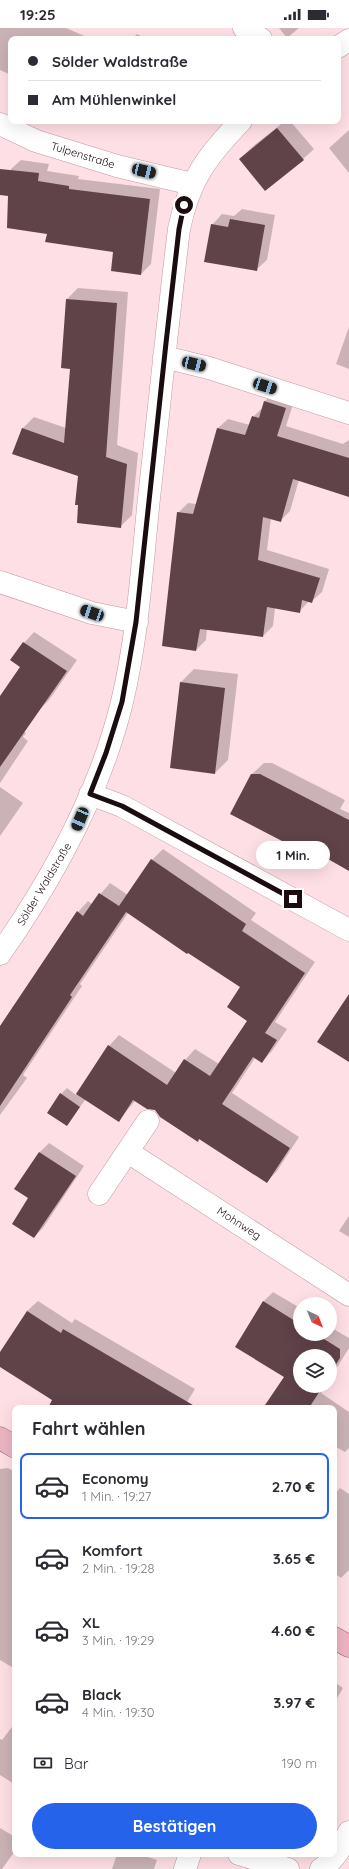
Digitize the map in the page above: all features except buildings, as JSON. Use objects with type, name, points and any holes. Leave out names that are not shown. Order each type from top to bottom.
[{"type":"main road","points":[[0,1438],[12,1445]]},
{"type":"main road","points":[[337,1640],[349,1646]]},
{"type":"street","points":[[244,28],[256,36]]},
{"type":"street","name":"Tulpenstraße","points":[[0,124],[36,141],[118,166],[192,184]]},
{"type":"street","name":"Sölder Waldstraße","points":[[0,954],[57,864],[74,832],[106,753],[122,702],[136,622],[179,229],[184,205],[192,184],[215,147],[238,124]]},
{"type":"street","points":[[164,357],[209,368],[349,413]]},
{"type":"street","points":[[0,582],[92,613],[136,622]]},
{"type":"street","points":[[90,794],[122,806],[349,930]]},
{"type":"street","points":[[98,1194],[148,1121]]},
{"type":"street","name":"Mohnweg","points":[[128,1152],[349,1295]]},
{"type":"street","points":[[337,1853],[349,1832]]},
{"type":"street","points":[[185,1869],[189,1857]]},
{"type":"street","points":[[249,1857],[288,1869]]},
{"type":"street","points":[[321,1869],[334,1857]]},
{"type":"route","points":[[184,205],[179,229],[136,622],[122,702],[106,753],[90,794],[122,806],[293,899]]}]
